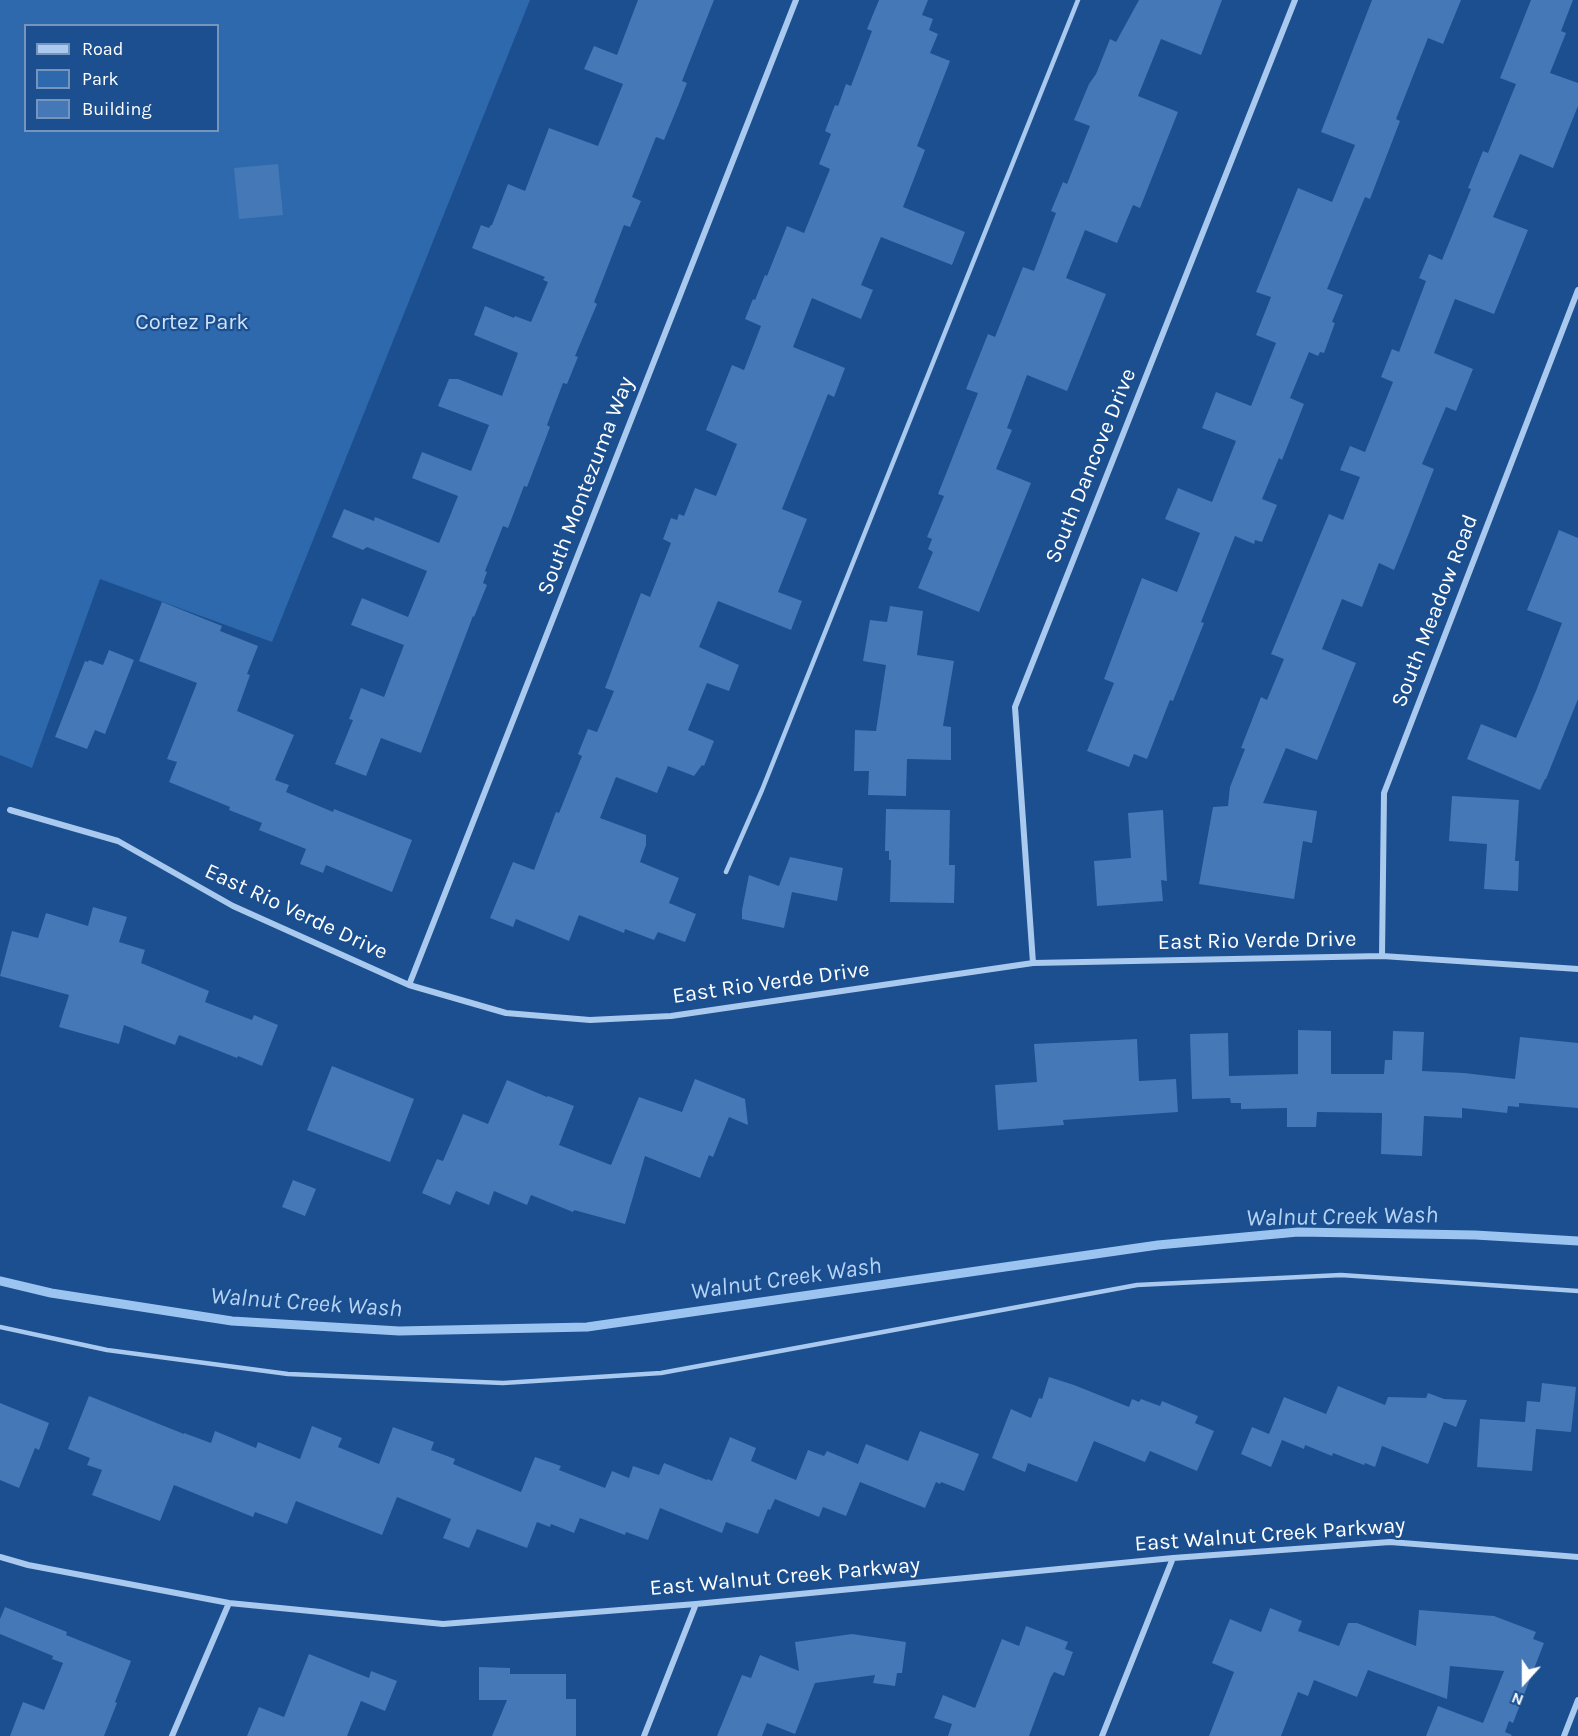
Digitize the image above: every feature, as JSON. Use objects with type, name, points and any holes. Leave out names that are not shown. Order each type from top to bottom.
[{"type":"street","name":"South Montezuma Way","points":[[410,985],[796,0]]},
{"type":"street","name":"South Dancove Drive","points":[[1033,963],[1015,707],[1295,0]]},
{"type":"street","name":"South Meadow Road","points":[[1382,956],[1384,794],[1578,290]]},
{"type":"street","name":"East Rio Verde Drive","points":[[10,810],[118,842],[233,906],[410,985],[506,1013],[590,1020],[671,1016],[1033,963],[1382,956],[1578,969]]},
{"type":"street","name":"East Walnut Creek Parkway","points":[[0,1557],[28,1565],[229,1603],[443,1624],[696,1604],[1173,1558],[1390,1542],[1578,1557]]},
{"type":"street","points":[[1102,1736],[1173,1558]]},
{"type":"street","points":[[172,1736],[229,1603]]},
{"type":"street","points":[[644,1736],[696,1604]]},
{"type":"street","points":[[1564,1736],[1578,1700]]},
{"type":"lane","points":[[726,872],[762,790],[1078,0]]},
{"type":"lane","points":[[0,1327],[107,1350],[288,1374],[503,1383],[661,1373],[1137,1285],[1341,1275],[1578,1291]]},
{"type":"green space","name":"Cortez Park","points":[[0,0],[530,0],[272,642],[100,579],[32,768],[0,755]]},
{"type":"building","points":[[638,0],[714,0],[682,81],[687,83],[664,140],[656,137],[632,197],[641,201],[630,227],[624,225],[594,302],[597,304],[575,356],[578,357],[567,384],[563,383],[547,425],[550,427],[527,487],[524,486],[508,528],[503,526],[485,571],[487,572],[483,583],[487,585],[421,753],[381,738],[366,776],[335,764],[353,720],[349,719],[361,688],[384,697],[404,645],[351,625],[362,598],[408,617],[427,571],[367,547],[363,550],[332,537],[344,509],[374,521],[375,517],[439,543],[458,496],[412,478],[422,452],[471,471],[489,425],[438,406],[449,379],[458,379],[502,396],[518,353],[474,335],[485,306],[514,318],[515,316],[531,322],[548,282],[543,280],[545,277],[472,248],[481,225],[489,228],[492,225],[508,184],[525,191],[549,128],[598,146],[623,84],[584,69],[594,46],[617,55]]},
{"type":"building","points":[[879,0],[928,0],[922,15],[933,19],[929,30],[938,34],[930,53],[950,61],[917,146],[925,150],[903,207],[965,232],[952,265],[881,237],[861,285],[873,290],[861,319],[812,298],[793,347],[845,368],[834,397],[828,394],[782,509],[807,519],[778,592],[802,601],[791,630],[718,601],[699,647],[739,665],[729,691],[707,683],[688,730],[714,741],[704,766],[702,765],[694,776],[668,766],[657,793],[616,777],[600,818],[646,835],[646,845],[640,862],[679,878],[669,903],[696,914],[685,942],[658,932],[654,940],[625,929],[624,933],[579,915],[569,941],[516,919],[513,927],[490,918],[513,862],[534,870],[556,812],[559,813],[582,756],[578,754],[588,729],[597,732],[614,691],[605,688],[641,593],[650,597],[671,543],[663,539],[671,518],[677,520],[679,514],[684,516],[695,488],[716,496],[737,444],[706,430],[732,365],[744,370],[761,326],[745,319],[765,275],[767,276],[787,226],[804,233],[830,169],[819,164],[831,134],[825,131],[846,84],[851,86],[872,31],[867,29]]},
{"type":"building","points":[[1139,0],[1222,0],[1201,55],[1161,39],[1138,96],[1178,112],[1140,208],[1133,205],[1117,243],[1085,230],[1066,278],[1106,294],[1067,391],[1027,375],[1007,428],[1012,430],[996,469],[1031,483],[979,612],[918,588],[933,552],[928,549],[932,539],[927,537],[944,496],[938,494],[978,393],[966,389],[988,334],[995,337],[1023,267],[1034,271],[1056,213],[1051,211],[1063,182],[1067,184],[1090,126],[1074,120],[1110,39],[1116,42]]},
{"type":"building","points":[[1372,0],[1461,0],[1443,44],[1428,38],[1396,119],[1400,121],[1370,199],[1365,197],[1327,289],[1343,295],[1332,322],[1335,323],[1324,353],[1320,352],[1318,356],[1309,352],[1290,398],[1304,404],[1282,460],[1279,458],[1262,499],[1277,505],[1262,542],[1255,540],[1254,544],[1235,536],[1201,622],[1204,623],[1147,759],[1134,754],[1129,767],[1087,751],[1114,683],[1104,679],[1142,578],[1177,592],[1200,533],[1165,519],[1178,488],[1212,502],[1236,441],[1202,428],[1216,392],[1251,406],[1276,343],[1256,335],[1271,297],[1256,292],[1298,188],[1332,202],[1355,145],[1321,132]]},
{"type":"building","points":[[1531,0],[1573,0],[1561,31],[1566,33],[1550,73],[1578,83],[1578,106],[1553,168],[1520,154],[1493,217],[1528,230],[1494,314],[1455,299],[1434,353],[1473,369],[1456,411],[1446,407],[1422,464],[1434,469],[1407,538],[1394,570],[1379,563],[1362,607],[1342,599],[1322,649],[1356,663],[1317,760],[1286,748],[1263,803],[1317,811],[1312,843],[1303,841],[1294,899],[1199,884],[1213,807],[1228,806],[1230,787],[1245,749],[1241,748],[1261,697],[1267,700],[1284,659],[1271,654],[1329,514],[1343,520],[1360,477],[1340,470],[1350,446],[1365,452],[1393,382],[1381,377],[1392,349],[1399,352],[1426,281],[1419,278],[1429,254],[1442,260],[1471,189],[1468,188],[1483,151],[1488,153],[1516,84],[1500,78]]},
{"type":"building","points":[[278,164],[283,215],[239,219],[234,168]]},
{"type":"building","points":[[1559,530],[1578,538],[1578,699],[1540,790],[1467,759],[1481,724],[1516,738],[1536,691],[1562,623],[1527,610]]},
{"type":"building","points":[[162,602],[222,626],[220,631],[258,646],[247,674],[250,675],[237,711],[294,735],[275,780],[289,785],[286,792],[333,812],[334,809],[412,840],[392,892],[326,865],[323,873],[300,864],[306,849],[259,830],[262,823],[229,810],[230,807],[169,782],[177,762],[167,759],[197,683],[139,661]]},
{"type":"building","points":[[890,606],[923,611],[917,655],[954,661],[943,726],[951,727],[951,760],[907,759],[906,796],[868,795],[869,771],[854,771],[855,730],[876,731],[886,665],[863,661],[870,620],[887,622]]},
{"type":"building","points":[[109,650],[134,660],[105,734],[95,730],[87,749],[55,737],[85,661],[89,660],[103,665]]},
{"type":"building","points":[[1452,796],[1519,800],[1515,861],[1519,861],[1518,891],[1484,889],[1487,844],[1449,841]]},
{"type":"building","points":[[886,809],[950,810],[949,865],[955,865],[954,903],[890,902],[891,860],[889,860],[889,851],[885,851]]},
{"type":"building","points":[[1163,810],[1167,881],[1161,880],[1163,901],[1097,906],[1094,861],[1131,858],[1128,813]]},
{"type":"building","points":[[790,857],[843,868],[837,901],[792,892],[784,928],[742,919],[749,875],[779,886]]},
{"type":"building","points":[[93,907],[127,917],[119,942],[145,950],[141,963],[209,991],[205,1002],[252,1020],[254,1015],[278,1025],[262,1066],[179,1035],[175,1045],[124,1025],[119,1044],[59,1027],[69,995],[0,976],[12,931],[38,938],[46,913],[88,926]]},
{"type":"building","points":[[1298,1030],[1331,1031],[1331,1074],[1384,1074],[1385,1060],[1392,1060],[1393,1031],[1424,1032],[1422,1071],[1515,1079],[1520,1037],[1578,1043],[1578,1108],[1519,1103],[1519,1107],[1508,1106],[1507,1113],[1462,1108],[1462,1118],[1424,1116],[1422,1156],[1381,1154],[1382,1113],[1317,1112],[1316,1127],[1287,1127],[1287,1108],[1241,1109],[1241,1103],[1231,1103],[1230,1098],[1192,1099],[1190,1034],[1228,1033],[1229,1076],[1298,1074]]},
{"type":"building","points":[[1137,1039],[1139,1081],[1176,1079],[1178,1112],[1063,1120],[1064,1125],[998,1130],[995,1085],[1037,1082],[1034,1044]]},
{"type":"building","points":[[332,1066],[414,1099],[390,1162],[307,1130]]},
{"type":"building","points":[[695,1079],[745,1099],[748,1125],[729,1117],[713,1157],[709,1155],[700,1178],[645,1156],[625,1224],[574,1210],[573,1212],[531,1195],[527,1205],[494,1191],[489,1205],[456,1191],[450,1205],[422,1193],[437,1159],[443,1161],[463,1114],[488,1124],[507,1080],[574,1106],[559,1145],[611,1165],[639,1097],[682,1112]]},
{"type":"building","points":[[293,1180],[316,1189],[305,1216],[282,1207]]},
{"type":"building","points":[[1049,1377],[1129,1407],[1132,1399],[1139,1402],[1141,1399],[1160,1406],[1162,1401],[1198,1416],[1195,1423],[1214,1431],[1197,1471],[1150,1451],[1145,1462],[1094,1441],[1077,1482],[1028,1463],[1025,1472],[992,1458],[1011,1409],[1031,1418],[1039,1398],[1042,1399]]},
{"type":"building","points":[[1542,1383],[1576,1387],[1571,1432],[1536,1429],[1532,1471],[1477,1467],[1480,1419],[1525,1422],[1527,1401],[1540,1402]]},
{"type":"building","points":[[1338,1386],[1385,1405],[1388,1397],[1426,1398],[1428,1393],[1444,1399],[1467,1400],[1456,1427],[1444,1422],[1428,1464],[1382,1446],[1375,1467],[1333,1453],[1332,1456],[1305,1445],[1304,1449],[1282,1440],[1271,1467],[1241,1454],[1252,1427],[1269,1434],[1284,1397],[1326,1414]]},
{"type":"building","points":[[89,1396],[211,1443],[215,1431],[256,1448],[258,1442],[300,1459],[312,1426],[342,1438],[338,1447],[379,1464],[393,1427],[434,1442],[431,1450],[455,1459],[453,1464],[521,1492],[535,1457],[561,1466],[559,1470],[605,1488],[612,1471],[629,1478],[633,1466],[659,1475],[664,1463],[712,1481],[730,1437],[756,1448],[751,1461],[796,1480],[808,1450],[824,1456],[827,1451],[858,1464],[866,1444],[908,1461],[920,1431],[979,1454],[964,1491],[936,1482],[925,1508],[860,1482],[846,1516],[823,1507],[819,1517],[775,1499],[770,1510],[768,1509],[758,1534],[726,1522],[722,1533],[660,1508],[648,1540],[626,1532],[625,1535],[580,1518],[574,1533],[551,1524],[550,1527],[537,1522],[527,1548],[477,1529],[469,1548],[443,1538],[451,1519],[397,1497],[382,1535],[296,1501],[287,1524],[255,1512],[253,1517],[174,1485],[160,1521],[92,1495],[102,1470],[87,1465],[90,1458],[68,1449]]},
{"type":"building","points":[[0,1403],[49,1423],[39,1450],[35,1448],[19,1488],[0,1480]]},
{"type":"building","points":[[5,1607],[131,1661],[104,1736],[10,1736],[23,1702],[44,1710],[63,1663],[52,1659],[53,1656],[0,1634],[0,1619]]},
{"type":"building","points":[[1270,1608],[1302,1621],[1298,1631],[1339,1646],[1348,1623],[1357,1623],[1416,1646],[1419,1610],[1494,1616],[1536,1632],[1533,1639],[1544,1643],[1513,1723],[1509,1721],[1505,1732],[1511,1736],[1426,1736],[1438,1706],[1483,1723],[1504,1671],[1450,1666],[1447,1699],[1368,1670],[1357,1697],[1314,1680],[1308,1696],[1298,1692],[1281,1736],[1209,1736],[1234,1672],[1212,1663],[1230,1619],[1261,1632]]},
{"type":"building","points":[[1026,1626],[1068,1642],[1065,1649],[1073,1652],[1064,1676],[1054,1672],[1051,1677],[1029,1736],[948,1736],[952,1724],[934,1718],[943,1695],[975,1708],[1002,1639],[1019,1646]]},
{"type":"building","points":[[852,1634],[906,1642],[902,1673],[897,1673],[895,1686],[873,1683],[875,1675],[815,1683],[795,1734],[767,1723],[762,1736],[717,1736],[742,1675],[751,1678],[760,1655],[799,1671],[795,1642]]},
{"type":"building","points":[[309,1654],[369,1678],[371,1671],[397,1681],[385,1711],[361,1701],[347,1736],[247,1736],[259,1707],[284,1717]]},
{"type":"building","points":[[479,1667],[510,1668],[510,1674],[566,1674],[566,1699],[576,1699],[576,1736],[492,1736],[507,1700],[479,1700]]},
{"type":"waterway","name":"Walnut Creek Wash","points":[[0,1281],[51,1293],[232,1321],[399,1331],[587,1327],[1158,1245],[1298,1232],[1475,1235],[1578,1241]]}]
